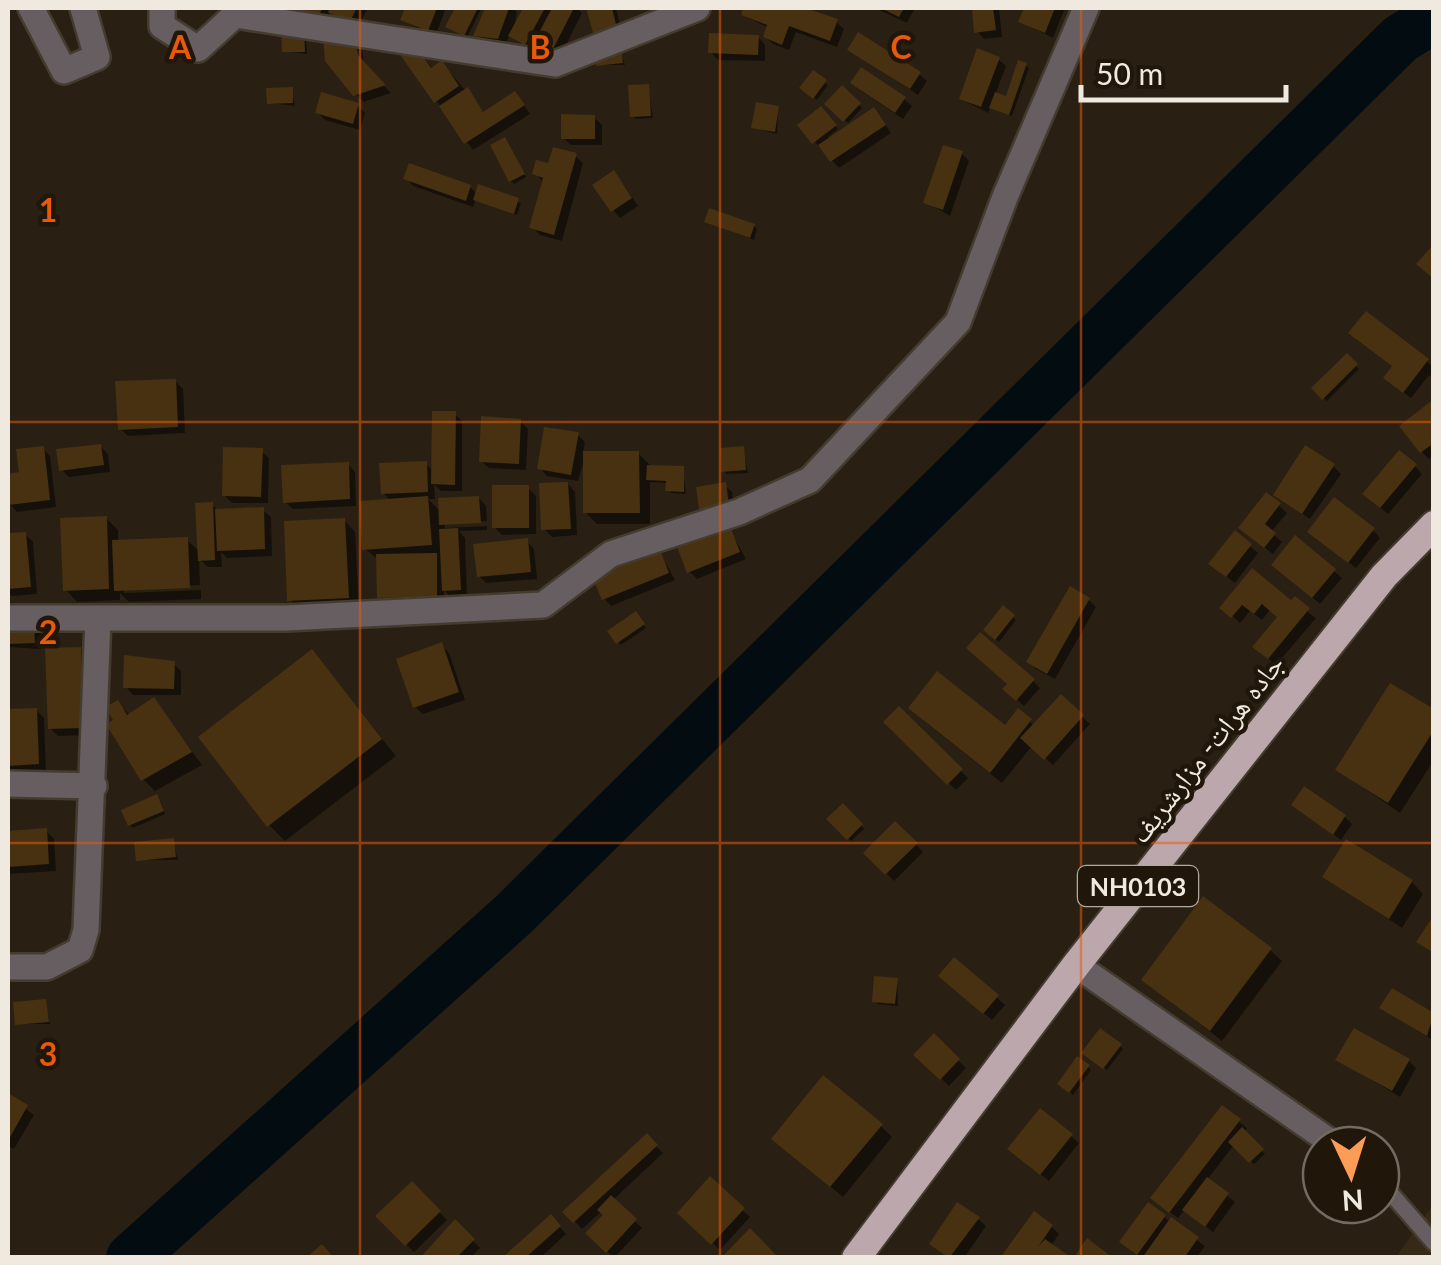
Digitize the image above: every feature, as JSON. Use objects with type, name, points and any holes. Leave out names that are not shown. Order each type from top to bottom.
[{"type":"highway","name":"جاده هرات- مزارشریف","points":[[856,1258],[1076,964],[1384,576],[1434,525]]},
{"type":"street","points":[[31,8],[64,71],[97,56],[83,8]]},
{"type":"street","points":[[162,8],[162,26],[198,49],[235,15],[555,64],[697,8]]},
{"type":"street","points":[[8,618],[407,614],[543,605],[612,554],[738,512],[810,480],[958,322],[1005,197],[1086,8]]},
{"type":"street","points":[[8,967],[46,967],[80,950],[86,930],[98,618]]},
{"type":"street","points":[[8,784],[94,786]]},
{"type":"street","points":[[1076,964],[1305,1125]]},
{"type":"lane","points":[[1401,1205],[1434,1243]]},
{"type":"shaded area","points":[[1433,1205],[1433,1257],[1396,1257]]},
{"type":"building","points":[[285,8],[322,8],[317,22]]},
{"type":"building","points":[[330,8],[357,8],[349,23],[328,12]]},
{"type":"building","points":[[405,8],[437,8],[428,31],[400,20]]},
{"type":"building","points":[[455,8],[478,8],[464,36],[445,27]]},
{"type":"building","points":[[485,8],[509,8],[498,39],[473,36]]},
{"type":"building","points":[[523,8],[545,8],[525,45],[508,36]]},
{"type":"building","points":[[552,8],[574,8],[552,51],[534,42]]},
{"type":"building","points":[[586,8],[612,8],[617,29],[594,36]]},
{"type":"building","points":[[743,8],[805,8],[838,19],[830,41],[789,26],[782,45],[763,37],[767,25],[741,15]]},
{"type":"building","points":[[881,8],[904,8],[899,17]]},
{"type":"building","points":[[972,8],[993,8],[996,30],[974,33]]},
{"type":"building","points":[[1024,8],[1055,8],[1045,33],[1018,22]]},
{"type":"building","points":[[281,27],[304,27],[305,52],[282,52]]},
{"type":"building","points":[[858,32],[921,72],[910,89],[847,50]]},
{"type":"building","points":[[709,33],[759,35],[758,55],[708,53]]},
{"type":"building","points":[[355,34],[358,55],[386,85],[353,96],[325,61],[323,37]]},
{"type":"building","points":[[416,46],[431,68],[442,60],[459,86],[434,103],[401,56]]},
{"type":"building","points":[[621,48],[623,63],[596,66],[595,51]]},
{"type":"building","points":[[977,48],[1000,57],[981,107],[959,99]]},
{"type":"building","points":[[1018,60],[1027,63],[1009,115],[989,108],[995,92],[1006,96]]},
{"type":"building","points":[[861,67],[906,97],[895,113],[850,83]]},
{"type":"building","points":[[813,70],[827,80],[813,99],[799,88]]},
{"type":"building","points":[[649,84],[651,116],[630,117],[628,85]]},
{"type":"building","points":[[842,85],[861,103],[843,122],[824,104]]},
{"type":"building","points":[[293,87],[293,103],[267,104],[266,88]]},
{"type":"building","points":[[468,87],[483,112],[515,91],[525,105],[464,144],[439,106]]},
{"type":"building","points":[[321,92],[359,103],[353,124],[315,113]]},
{"type":"building","points":[[756,102],[779,106],[775,132],[751,128]]},
{"type":"building","points":[[821,106],[837,125],[812,144],[797,125]]},
{"type":"building","points":[[874,107],[886,125],[830,162],[818,145]]},
{"type":"building","points":[[561,114],[595,115],[595,139],[561,139]]},
{"type":"building","points":[[505,137],[525,174],[509,182],[490,145]]},
{"type":"building","points":[[943,145],[963,151],[943,210],[923,203]]},
{"type":"building","points":[[553,147],[577,153],[554,235],[529,228],[543,178],[532,174],[536,160],[548,163]]},
{"type":"building","points":[[409,163],[471,185],[466,201],[403,179]]},
{"type":"building","points":[[614,170],[632,198],[611,212],[592,185]]},
{"type":"building","points":[[478,184],[519,198],[514,214],[473,200]]},
{"type":"building","points":[[709,208],[755,224],[750,238],[704,222]]},
{"type":"building","points":[[1434,244],[1434,279],[1416,264]]},
{"type":"building","points":[[1366,311],[1429,359],[1403,393],[1383,378],[1392,366],[1348,333]]},
{"type":"building","points":[[1347,353],[1358,364],[1322,400],[1311,388]]},
{"type":"building","points":[[176,379],[178,427],[118,430],[115,381]]},
{"type":"building","points":[[1434,399],[1434,443],[1420,453],[1399,426]]},
{"type":"building","points":[[432,411],[456,411],[455,485],[431,484]]},
{"type":"building","points":[[481,416],[521,419],[519,464],[479,462]]},
{"type":"building","points":[[544,427],[579,432],[571,475],[537,469]]},
{"type":"building","points":[[101,444],[104,465],[59,471],[56,449]]},
{"type":"building","points":[[1305,445],[1335,464],[1302,514],[1273,495]]},
{"type":"building","points":[[44,446],[50,500],[8,505],[8,474],[19,472],[16,449]]},
{"type":"building","points":[[744,446],[746,470],[721,472],[720,448]]},
{"type":"building","points":[[223,447],[263,448],[261,497],[222,496]]},
{"type":"building","points":[[1399,450],[1417,464],[1380,508],[1362,494]]},
{"type":"building","points":[[583,451],[639,451],[640,513],[583,513]]},
{"type":"building","points":[[427,461],[428,492],[381,494],[379,463]]},
{"type":"building","points":[[349,462],[350,499],[283,503],[281,465]]},
{"type":"building","points":[[647,465],[684,466],[684,492],[665,491],[666,481],[646,480]]},
{"type":"building","points":[[568,482],[571,529],[541,530],[539,483]]},
{"type":"building","points":[[726,482],[730,513],[700,517],[696,487]]},
{"type":"building","points":[[492,485],[529,485],[529,528],[492,528]]},
{"type":"building","points":[[1266,492],[1281,503],[1265,524],[1276,533],[1264,548],[1238,528]]},
{"type":"building","points":[[428,496],[432,545],[362,550],[359,501]]},
{"type":"building","points":[[479,496],[481,523],[439,525],[438,498]]},
{"type":"building","points":[[1334,497],[1375,528],[1348,563],[1307,532]]},
{"type":"building","points":[[213,502],[215,560],[198,561],[195,503]]},
{"type":"building","points":[[264,507],[265,549],[217,551],[215,509]]},
{"type":"building","points":[[107,516],[109,589],[63,591],[60,518]]},
{"type":"building","points":[[345,518],[349,598],[287,601],[284,521]]},
{"type":"building","points":[[729,523],[740,552],[687,573],[676,544]]},
{"type":"building","points":[[458,528],[461,590],[442,591],[439,529]]},
{"type":"building","points":[[1235,530],[1252,544],[1226,577],[1208,564]]},
{"type":"building","points":[[26,532],[31,587],[8,589],[8,533]]},
{"type":"building","points":[[1295,535],[1336,569],[1312,598],[1271,565]]},
{"type":"building","points":[[188,537],[190,588],[114,591],[112,540]]},
{"type":"building","points":[[528,538],[531,572],[477,577],[473,544]]},
{"type":"building","points":[[659,547],[669,573],[602,600],[591,574]]},
{"type":"building","points":[[437,553],[437,597],[377,598],[376,554]]},
{"type":"building","points":[[1252,568],[1291,600],[1295,596],[1310,608],[1268,659],[1252,647],[1277,617],[1262,604],[1254,614],[1242,605],[1231,618],[1219,608]]},
{"type":"building","points":[[1070,586],[1090,598],[1047,674],[1026,662]]},
{"type":"building","points":[[1003,605],[1015,615],[995,640],[983,630]]},
{"type":"building","points":[[636,611],[645,624],[616,644],[607,631]]},
{"type":"building","points":[[34,624],[35,643],[8,644],[8,625]]},
{"type":"building","points":[[980,632],[1035,679],[1016,701],[1002,689],[1007,684],[966,648]]},
{"type":"building","points":[[442,642],[459,692],[413,708],[396,659]]},
{"type":"building","points":[[81,647],[83,728],[48,729],[45,648]]},
{"type":"building","points":[[312,649],[382,739],[267,827],[198,737]]},
{"type":"building","points":[[124,655],[175,661],[174,689],[123,688]]},
{"type":"building","points":[[937,671],[1005,725],[1018,708],[1032,719],[990,773],[908,708]]},
{"type":"building","points":[[1390,683],[1434,709],[1434,730],[1388,803],[1335,770]]},
{"type":"building","points":[[1061,694],[1084,715],[1044,760],[1020,738]]},
{"type":"building","points":[[154,697],[192,752],[141,781],[106,724],[113,720],[105,707],[118,700],[127,715]]},
{"type":"building","points":[[899,706],[963,769],[947,785],[883,722]]},
{"type":"building","points":[[37,708],[39,764],[8,766],[8,709]]},
{"type":"building","points":[[1304,786],[1346,815],[1333,835],[1291,805]]},
{"type":"building","points":[[157,794],[164,811],[128,826],[121,810]]},
{"type":"building","points":[[843,803],[863,824],[847,840],[826,819]]},
{"type":"building","points":[[895,821],[918,843],[885,875],[863,853]]},
{"type":"building","points":[[47,828],[49,864],[8,867],[8,831]]},
{"type":"building","points":[[174,838],[176,857],[136,861],[134,842]]},
{"type":"building","points":[[1346,839],[1413,880],[1389,919],[1322,877]]},
{"type":"building","points":[[1203,896],[1272,948],[1210,1031],[1141,980]]},
{"type":"building","points":[[1434,915],[1434,953],[1416,942]]},
{"type":"building","points":[[954,957],[999,995],[983,1014],[938,976]]},
{"type":"building","points":[[874,976],[898,978],[895,1004],[872,1002]]},
{"type":"building","points":[[1392,988],[1434,1013],[1427,1036],[1379,1008]]},
{"type":"building","points":[[46,999],[49,1022],[15,1025],[13,1002]]},
{"type":"building","points":[[1100,1028],[1122,1044],[1103,1069],[1081,1053]]},
{"type":"building","points":[[1354,1028],[1410,1059],[1392,1091],[1335,1060]]},
{"type":"building","points":[[934,1033],[960,1059],[940,1080],[913,1055]]},
{"type":"building","points":[[1077,1056],[1090,1065],[1069,1093],[1057,1084]]},
{"type":"building","points":[[823,1075],[883,1124],[830,1187],[771,1139]]},
{"type":"building","points":[[8,1093],[28,1105],[8,1141]]},
{"type":"building","points":[[1222,1105],[1241,1119],[1169,1213],[1150,1198]]},
{"type":"building","points":[[1040,1108],[1073,1134],[1040,1175],[1007,1149]]},
{"type":"building","points":[[1242,1127],[1264,1149],[1249,1163],[1228,1142]]},
{"type":"building","points":[[647,1133],[658,1145],[573,1223],[562,1212]]},
{"type":"building","points":[[710,1176],[745,1208],[711,1245],[677,1213]]},
{"type":"building","points":[[1207,1177],[1229,1193],[1205,1227],[1182,1210]]},
{"type":"building","points":[[412,1181],[441,1211],[405,1246],[375,1216]]},
{"type":"building","points":[[611,1195],[637,1219],[606,1253],[585,1233],[603,1215],[597,1210]]},
{"type":"building","points":[[957,1202],[980,1217],[949,1258],[929,1244]]},
{"type":"building","points":[[1148,1202],[1166,1215],[1137,1255],[1119,1242]]},
{"type":"building","points":[[1034,1211],[1053,1225],[1038,1247],[1045,1239],[1072,1258],[1000,1258]]},
{"type":"building","points":[[551,1214],[561,1226],[525,1258],[502,1258]]},
{"type":"building","points":[[1171,1217],[1199,1237],[1184,1258],[1142,1258]]},
{"type":"building","points":[[455,1219],[475,1239],[456,1258],[420,1258]]},
{"type":"building","points":[[750,1228],[779,1258],[721,1258]]},
{"type":"building","points":[[1087,1238],[1113,1258],[1081,1258],[1076,1254]]},
{"type":"building","points":[[322,1244],[334,1258],[306,1258]]},
{"type":"waterway","points":[[131,1258],[514,914],[1400,39],[1434,18]]}]
